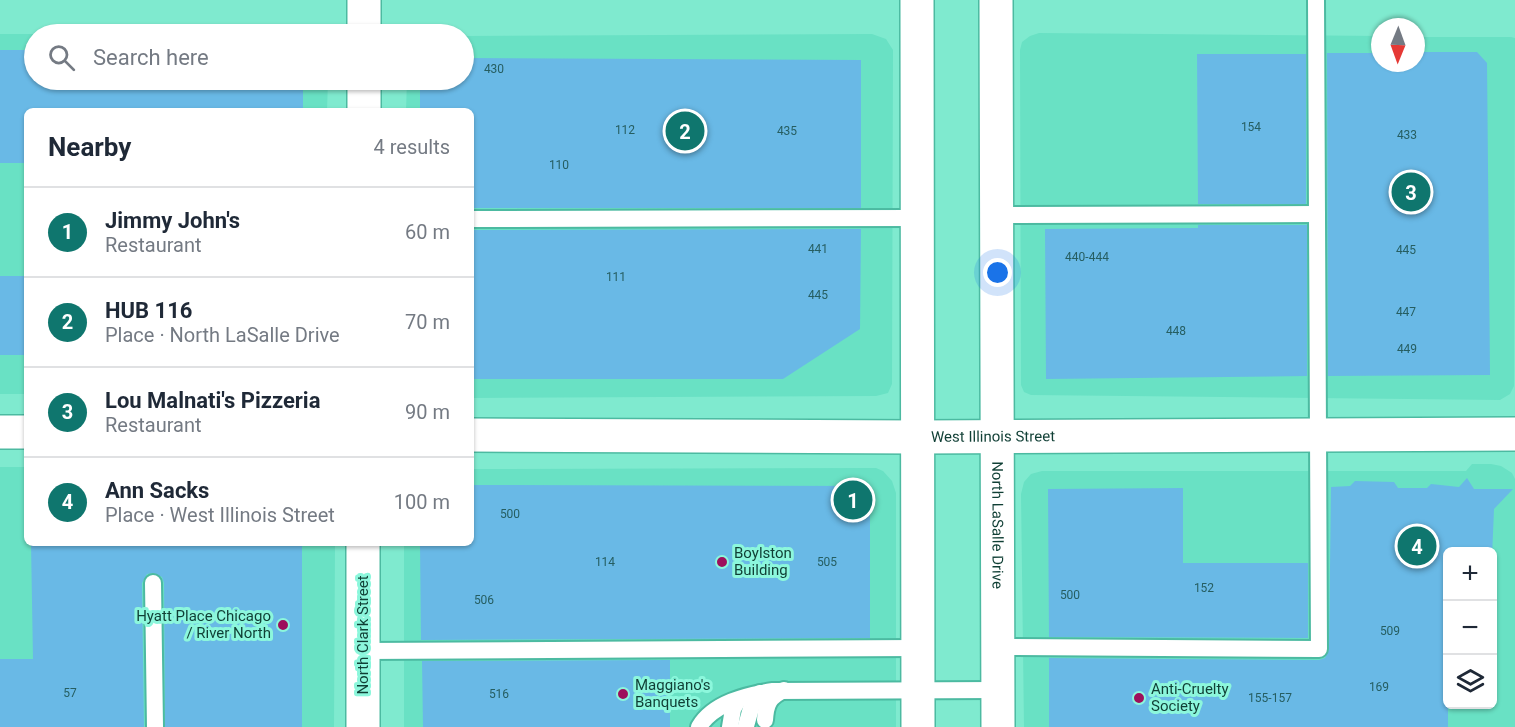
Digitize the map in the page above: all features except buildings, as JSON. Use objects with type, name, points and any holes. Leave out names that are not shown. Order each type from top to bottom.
[{"type":"main road","points":[[364,0],[364,24]]},
{"type":"main road","points":[[917,0],[918,727]]},
{"type":"main road","name":"North LaSalle Drive","points":[[996,0],[998,727]]},
{"type":"main road","points":[[364,90],[364,108]]},
{"type":"main road","points":[[0,432],[24,432]]},
{"type":"main road","name":"West Illinois Street","points":[[474,435],[918,437],[1515,434]]},
{"type":"main road","name":"North Clark Street","points":[[363,546],[363,727]]},
{"type":"lane","points":[[998,647],[1319,649],[1316,0]]},
{"type":"lane","points":[[996,215],[1317,214]]},
{"type":"lane","points":[[474,219],[918,218]]},
{"type":"lane","points":[[153,583],[155,727]]},
{"type":"lane","points":[[363,651],[918,648]]},
{"type":"lane","points":[[699,727],[707,716],[719,709],[760,693],[785,690],[998,690]]},
{"type":"lane","points":[[765,720],[767,702],[775,694],[785,690]]},
{"type":"lane","points":[[738,726],[760,693]]},
{"type":"lane","points":[[738,700],[733,709],[738,726]]},
{"type":"lane","points":[[714,727],[719,709]]},
{"type":"shaded area","points":[[1039,33],[1371,36],[1371,72],[1425,72],[1425,37],[1515,38],[1514,386],[1510,394],[1500,400],[1031,395],[1024,392],[1021,385],[1020,50],[1022,42]]},
{"type":"shaded area","points":[[0,34],[24,34],[24,90],[328,90],[327,108],[24,108],[24,394],[0,394]]},
{"type":"shaded area","points":[[872,34],[886,39],[893,50],[892,384],[888,393],[876,396],[474,398],[474,108],[406,108],[407,90],[474,90],[474,36]]},
{"type":"shaded area","points":[[1472,464],[1501,466],[1512,473],[1515,479],[1515,727],[1024,727],[1021,494],[1024,482],[1031,474],[1042,471],[1466,471]]},
{"type":"shaded area","points":[[0,467],[24,467],[24,546],[335,546],[334,727],[0,727]]},
{"type":"shaded area","points":[[876,468],[883,471],[892,481],[896,493],[896,727],[404,727],[404,546],[474,546],[474,469]]},
{"type":"place","name":"HUB 116","points":[[685,131]]},
{"type":"place","name":"Lou Malnati's Pizzeria","points":[[1411,192]]},
{"type":"place","name":"Jimmy John's","points":[[853,500]]},
{"type":"place","name":"Ann Sacks","points":[[1417,546]]},
{"type":"place","name":"Boylston Building","points":[[722,562]]},
{"type":"place","name":"Hyatt Place Chicago / River North","points":[[283,625]]},
{"type":"place","name":"Maggiano's Banquets","points":[[623,694]]},
{"type":"place","name":"Anti-Cruelty Society","points":[[1139,698]]}]
